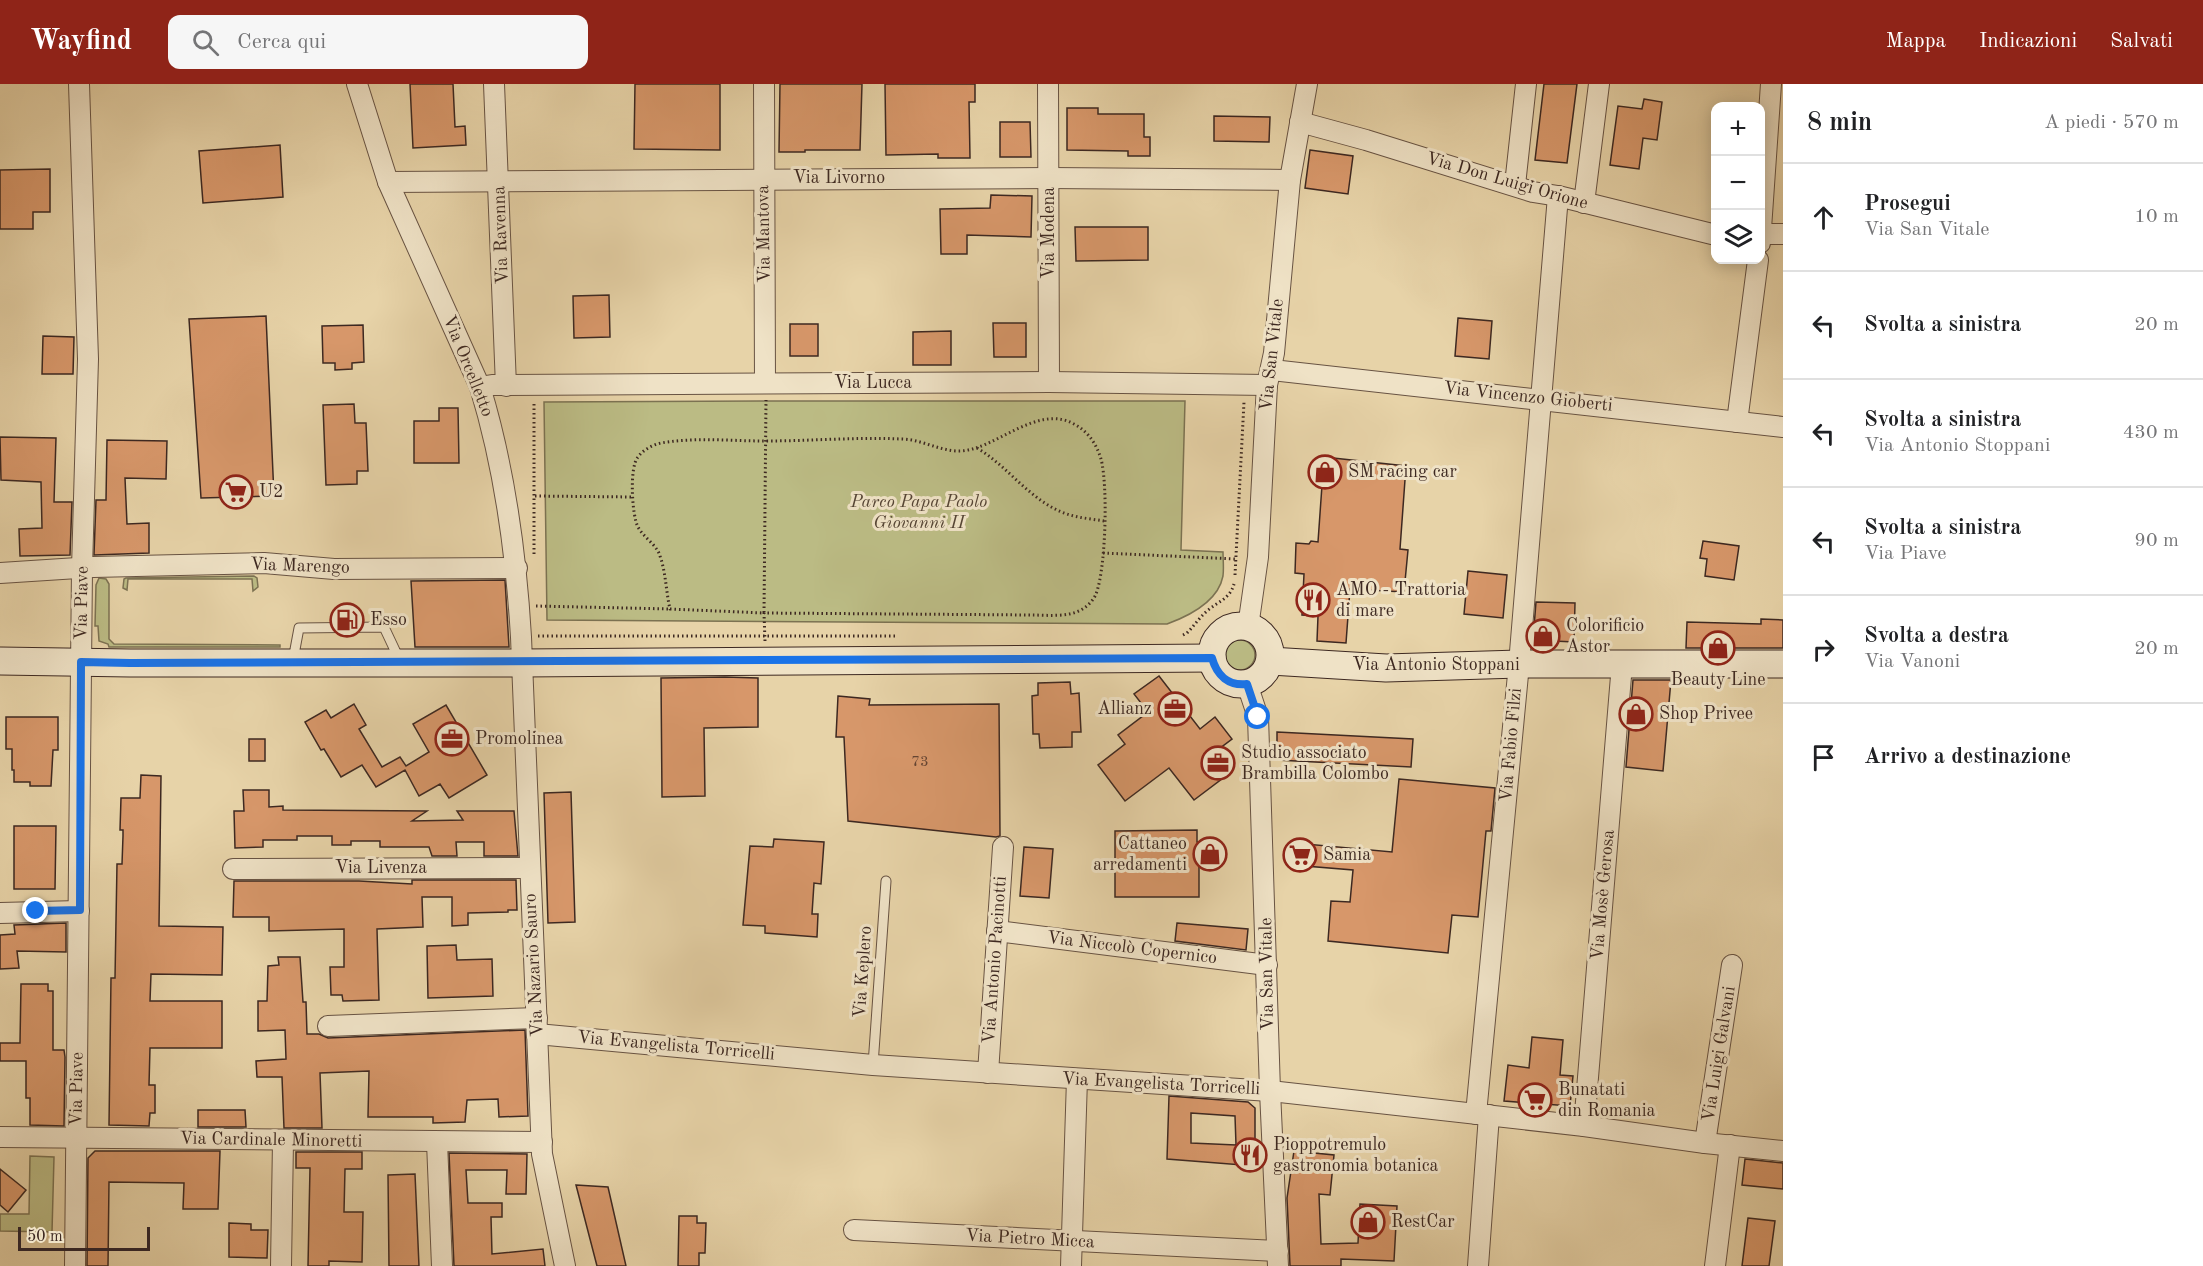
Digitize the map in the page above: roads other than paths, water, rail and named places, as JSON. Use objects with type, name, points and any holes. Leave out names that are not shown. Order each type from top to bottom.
[{"type":"street","name":"Via Piave","points":[[75,1266],[82,568],[88,359],[79,84]]},
{"type":"street","name":"Via Orcelletto","points":[[357,84],[388,182],[480,387],[491,422],[504,480],[517,568],[521,663]]},
{"type":"street","name":"Via Ravenna","points":[[494,84],[506,387]]},
{"type":"street","name":"Via Mantova","points":[[764,84],[763,178],[774,383]]},
{"type":"street","name":"Via Modena","points":[[1048,84],[1049,382]]},
{"type":"street","name":"Via San Vitale","points":[[1248,627],[1258,557],[1269,377],[1290,180],[1307,84]]},
{"type":"street","points":[[1515,185],[1526,84]]},
{"type":"street","points":[[1584,203],[1599,84]]},
{"type":"street","points":[[1763,210],[1771,84]]},
{"type":"street","name":"Via Don Luigi Orione","points":[[1300,122],[1533,192],[1558,196],[1711,234]]},
{"type":"street","name":"Via Livorno","points":[[388,182],[763,178],[1290,180]]},
{"type":"street","name":"Via Fabio Filzi","points":[[1478,1266],[1483,1114],[1558,196]]},
{"type":"street","points":[[1765,236],[1783,234]]},
{"type":"street","points":[[1737,422],[1757,264]]},
{"type":"street","name":"Via Lucca","points":[[480,387],[492,385],[506,387],[1049,382],[1269,377]]},
{"type":"street","name":"Via Vincenzo Gioberti","points":[[1269,377],[1541,398],[1783,427]]},
{"type":"street","name":"Via Marengo","points":[[0,573],[82,568],[284,563],[334,569],[517,568]]},
{"type":"street","points":[[1239,626],[1248,627],[1263,635],[1267,641],[1270,661],[1259,678],[1247,684],[1235,684],[1219,675],[1212,658],[1216,640],[1222,633],[1239,626]]},
{"type":"street","points":[[0,661],[521,663],[765,649],[1212,658]]},
{"type":"street","name":"Via Antonio Stoppani","points":[[1270,661],[1386,668],[1519,664],[1783,664]]},
{"type":"street","name":"Via Nazario Sauro","points":[[521,663],[542,1142],[546,1175],[565,1266]]},
{"type":"street","name":"Via Mosè Gerosa","points":[[1584,1126],[1622,664]]},
{"type":"street","name":"Via San Vitale","points":[[1247,684],[1258,717],[1278,1259]]},
{"type":"street","name":"Via Antonio Pacinotti","points":[[988,1073],[1003,847]]},
{"type":"street","name":"Via Livenza","points":[[233,869],[530,868]]},
{"type":"street","points":[[0,913],[80,910]]},
{"type":"street","name":"Via Niccolò Copernico","points":[[997,931],[1267,965]]},
{"type":"street","name":"Via Luigi Galvani","points":[[1705,1143],[1732,965]]},
{"type":"street","name":"Via Evangelista Torricelli","points":[[328,1026],[537,1026],[873,1065],[1270,1091],[1483,1114],[1783,1151]]},
{"type":"street","points":[[1071,1266],[1077,1079]]},
{"type":"street","name":"Via Cardinale Minoretti","points":[[0,1137],[542,1142]]},
{"type":"street","points":[[281,1266],[283,1141]]},
{"type":"street","points":[[437,1142],[442,1266]]},
{"type":"street","points":[[1715,1266],[1730,1145]]},
{"type":"street","name":"Via Pietro Micca","points":[[854,1230],[1072,1241],[1278,1259]]},
{"type":"lane","points":[[293,663],[299,628],[384,627],[401,663]]},
{"type":"lane","name":"Via Keplero","points":[[873,1065],[886,882]]},
{"type":"place","name":"SM racing car","points":[[1325,472]]},
{"type":"place","name":"U2","points":[[236,492]]},
{"type":"place","name":"AMO - Trattoria di mare","points":[[1313,600]]},
{"type":"place","name":"Esso","points":[[347,620]]},
{"type":"place","name":"Colorificio Astor","points":[[1543,636]]},
{"type":"place","name":"Beauty Line","points":[[1718,648]]},
{"type":"place","name":"Allianz","points":[[1175,709]]},
{"type":"place","name":"Shop Privee","points":[[1636,714]]},
{"type":"place","name":"Promolinea","points":[[452,739]]},
{"type":"place","name":"Studio associato Brambilla Colombo","points":[[1218,763]]},
{"type":"place","name":"Cattaneo arredamenti","points":[[1210,854]]},
{"type":"place","name":"Samia","points":[[1300,855]]},
{"type":"place","name":"Bunatati din Romania","points":[[1535,1100]]},
{"type":"place","name":"Pioppotremulo gastronomia botanica","points":[[1250,1155]]},
{"type":"place","name":"RestCar","points":[[1368,1222]]},
{"type":"park label","name":"Parco Papa Paolo Giovanni II","points":[[919,512]]}]
